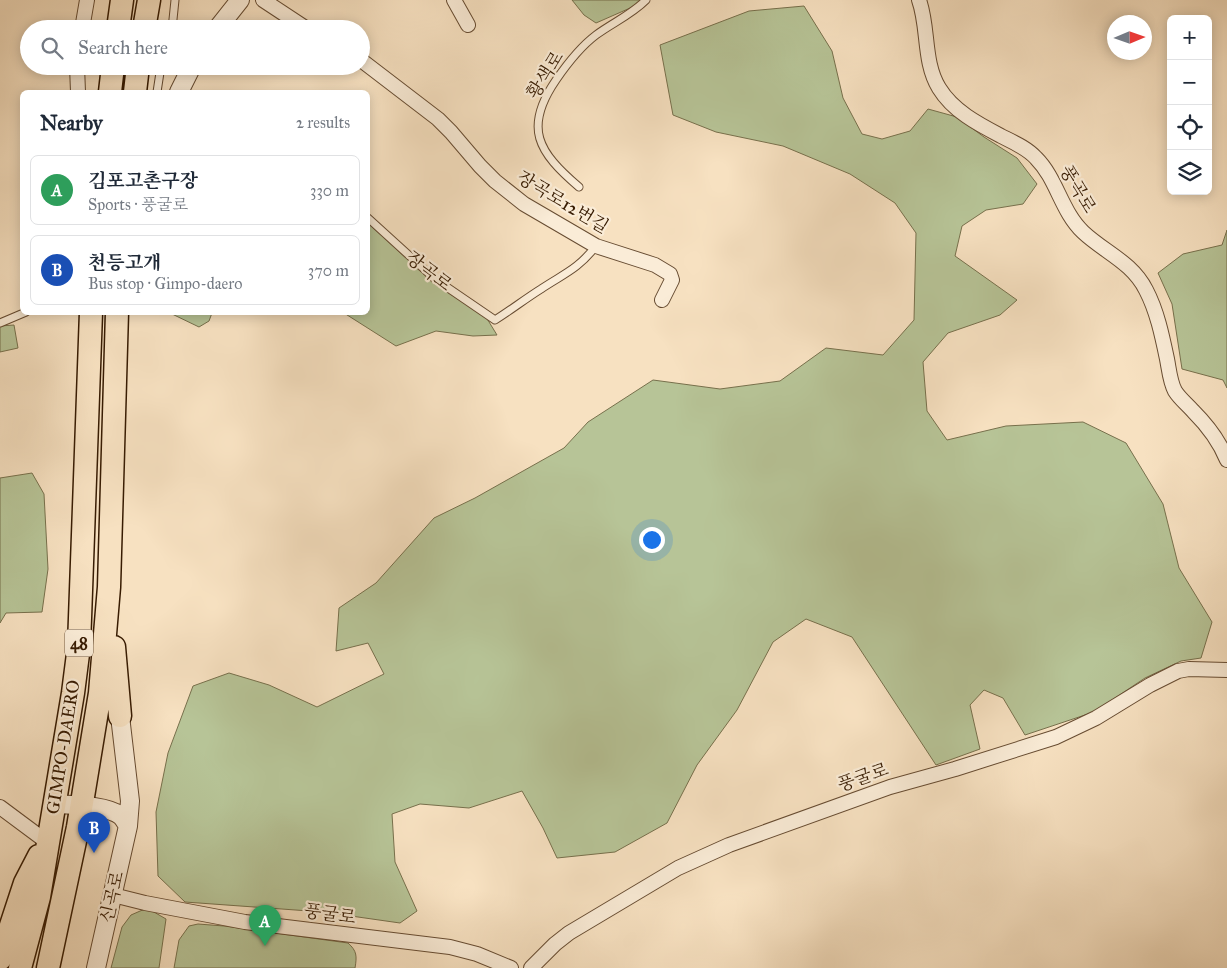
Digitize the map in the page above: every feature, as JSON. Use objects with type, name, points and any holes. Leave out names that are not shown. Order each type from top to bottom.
[{"type":"main road","points":[[119,20],[122,0]]},
{"type":"main road","points":[[146,20],[149,0]]},
{"type":"main road","points":[[110,90],[112,75]]},
{"type":"main road","points":[[135,90],[137,75]]},
{"type":"main road","name":"GIMPO-DAERO","points":[[20,968],[39,897],[79,646],[91,315]]},
{"type":"main road","name":"GIMPO-DAERO","points":[[48,968],[81,806],[100,693],[109,587],[116,315]]},
{"type":"main road","points":[[109,587],[120,716]]},
{"type":"main road","points":[[0,959],[25,883],[47,842]]},
{"type":"street","points":[[84,20],[88,0]]},
{"type":"street","points":[[224,20],[240,0]]},
{"type":"street","points":[[263,0],[293,20]]},
{"type":"street","points":[[454,0],[468,25]]},
{"type":"street","name":"풍곡로","points":[[919,0],[924,17],[928,56],[938,87],[948,99],[974,122],[1016,144],[1036,158],[1049,175],[1071,216],[1082,232],[1122,260],[1138,276],[1155,311],[1174,389],[1216,436],[1227,460]]},
{"type":"street","name":"장곡로12번길","points":[[370,67],[438,119],[452,132],[480,166],[511,195],[596,246],[655,265],[670,274],[672,280],[662,300]]},
{"type":"street","points":[[78,75],[78,90]]},
{"type":"street","points":[[180,90],[188,75]]},
{"type":"street","points":[[115,342],[120,315]]},
{"type":"street","name":"풍굴로","points":[[530,968],[568,933],[678,868],[729,845],[890,787],[955,769],[1056,737],[1096,718],[1150,685],[1178,671],[1189,669],[1227,670]]},
{"type":"street","name":"신곡로","points":[[96,968],[128,826],[130,801],[120,716]]},
{"type":"street","points":[[54,804],[81,806],[115,813],[128,826]]},
{"type":"street","points":[[0,807],[47,842]]},
{"type":"street","name":"풍굴로","points":[[113,895],[237,921],[450,947],[477,954],[511,968]]},
{"type":"lane","points":[[173,20],[175,0]]},
{"type":"lane","name":"황색로","points":[[579,186],[560,171],[542,144],[537,121],[544,97],[559,75],[596,34],[630,13],[646,0]]},
{"type":"lane","points":[[157,90],[160,75]]},
{"type":"lane","name":"장곡로","points":[[370,220],[435,278],[495,320],[573,270],[587,258],[596,246]]},
{"type":"lane","points":[[0,323],[20,315]]},
{"type":"green space","points":[[572,0],[640,0],[637,5],[596,23],[584,15]]},
{"type":"green space","points":[[804,6],[832,51],[843,98],[862,134],[882,139],[910,131],[928,109],[957,117],[1017,158],[1037,184],[1023,204],[986,210],[962,226],[955,256],[1017,300],[1000,315],[948,333],[923,362],[927,411],[947,440],[1006,426],[1083,422],[1126,443],[1163,504],[1179,568],[1212,622],[1201,658],[1181,661],[1145,678],[1094,712],[1025,735],[1003,698],[984,690],[970,705],[980,749],[936,765],[852,637],[806,619],[773,642],[737,710],[697,765],[667,823],[615,852],[557,858],[522,791],[469,808],[420,804],[392,814],[395,862],[417,911],[400,923],[323,912],[185,902],[158,876],[156,812],[168,753],[193,686],[229,673],[269,685],[317,707],[384,674],[368,643],[336,651],[339,608],[376,583],[434,518],[475,498],[564,448],[588,422],[653,380],[720,389],[780,381],[826,348],[883,355],[914,320],[916,233],[895,203],[850,174],[783,146],[716,132],[673,115],[660,45],[749,11]]},
{"type":"green space","points":[[370,225],[433,283],[486,317],[497,335],[473,336],[436,331],[396,346],[347,315],[370,315]]},
{"type":"green space","points":[[1227,230],[1227,388],[1223,380],[1182,369],[1172,304],[1158,273],[1183,254],[1222,245]]},
{"type":"green space","points":[[174,315],[211,315],[209,321],[199,327]]},
{"type":"green space","points":[[14,325],[18,348],[0,352],[0,326]]},
{"type":"green space","points":[[32,473],[44,494],[48,569],[42,612],[6,613],[0,623],[0,478]]},
{"type":"green space","points":[[147,908],[166,919],[159,968],[111,968],[122,927],[131,915]]},
{"type":"green space","points":[[198,924],[348,943],[356,954],[355,968],[174,968],[179,940],[189,926]]},
{"type":"place","name":"천등고개","points":[[94,853]]},
{"type":"place","name":"김포고촌구장","points":[[265,946]]}]
